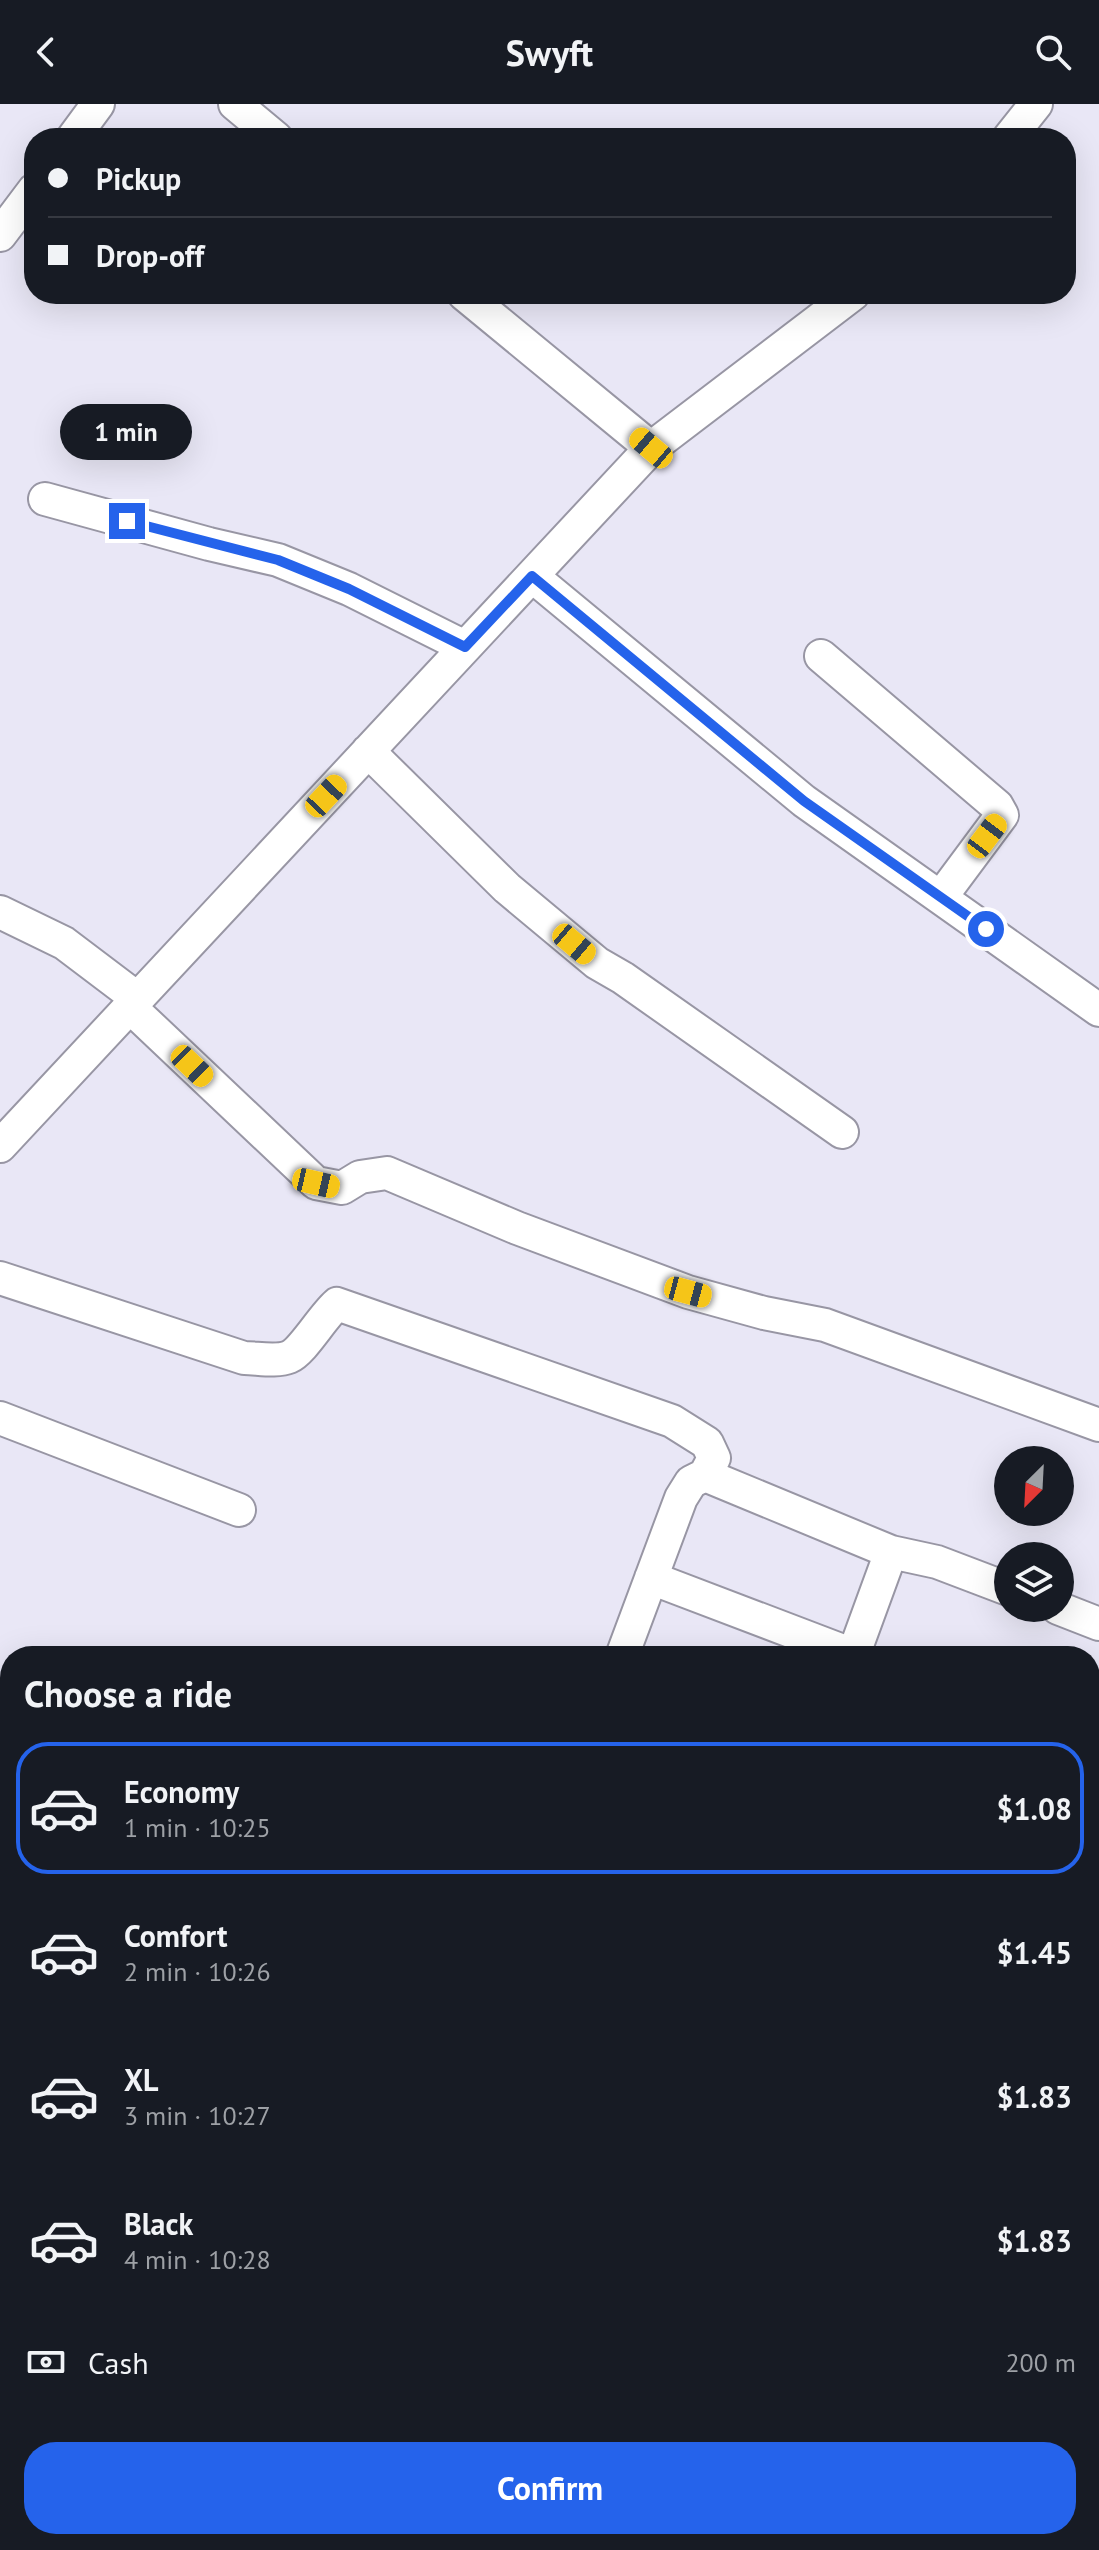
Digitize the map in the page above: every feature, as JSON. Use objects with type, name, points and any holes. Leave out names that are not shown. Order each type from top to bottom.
[{"type":"street","points":[[80,128],[98,104]]},
{"type":"street","points":[[235,104],[264,128]]},
{"type":"street","points":[[1017,128],[1036,104]]},
{"type":"street","points":[[0,235],[24,203]]},
{"type":"street","points":[[476,304],[651,448]]},
{"type":"street","points":[[1,1144],[651,448],[840,304]]},
{"type":"street","points":[[45,499],[278,560],[349,589],[465,647]]},
{"type":"street","points":[[532,576],[804,801],[1099,1010]]},
{"type":"street","points":[[821,656],[997,806],[1002,815],[941,897]]},
{"type":"street","points":[[368,751],[507,888],[597,963],[623,978],[842,1132]]},
{"type":"street","points":[[0,912],[64,943],[134,1003],[316,1183],[342,1188],[360,1177],[387,1173],[517,1228],[688,1292],[825,1325],[1099,1425]]},
{"type":"street","points":[[0,1278],[244,1358],[287,1358],[298,1352],[323,1316],[337,1304],[672,1421],[707,1443],[714,1458],[705,1475],[691,1482],[681,1498],[626,1646]]},
{"type":"street","points":[[0,1418],[239,1510]]},
{"type":"street","points":[[705,1475],[891,1552],[937,1562],[994,1584]]},
{"type":"street","points":[[858,1646],[891,1552]]},
{"type":"street","points":[[651,1578],[828,1646]]},
{"type":"street","points":[[1074,1614],[1099,1624]]},
{"type":"route","points":[[127,521],[278,560],[349,589],[465,647],[532,576],[804,801],[986,929]]}]
